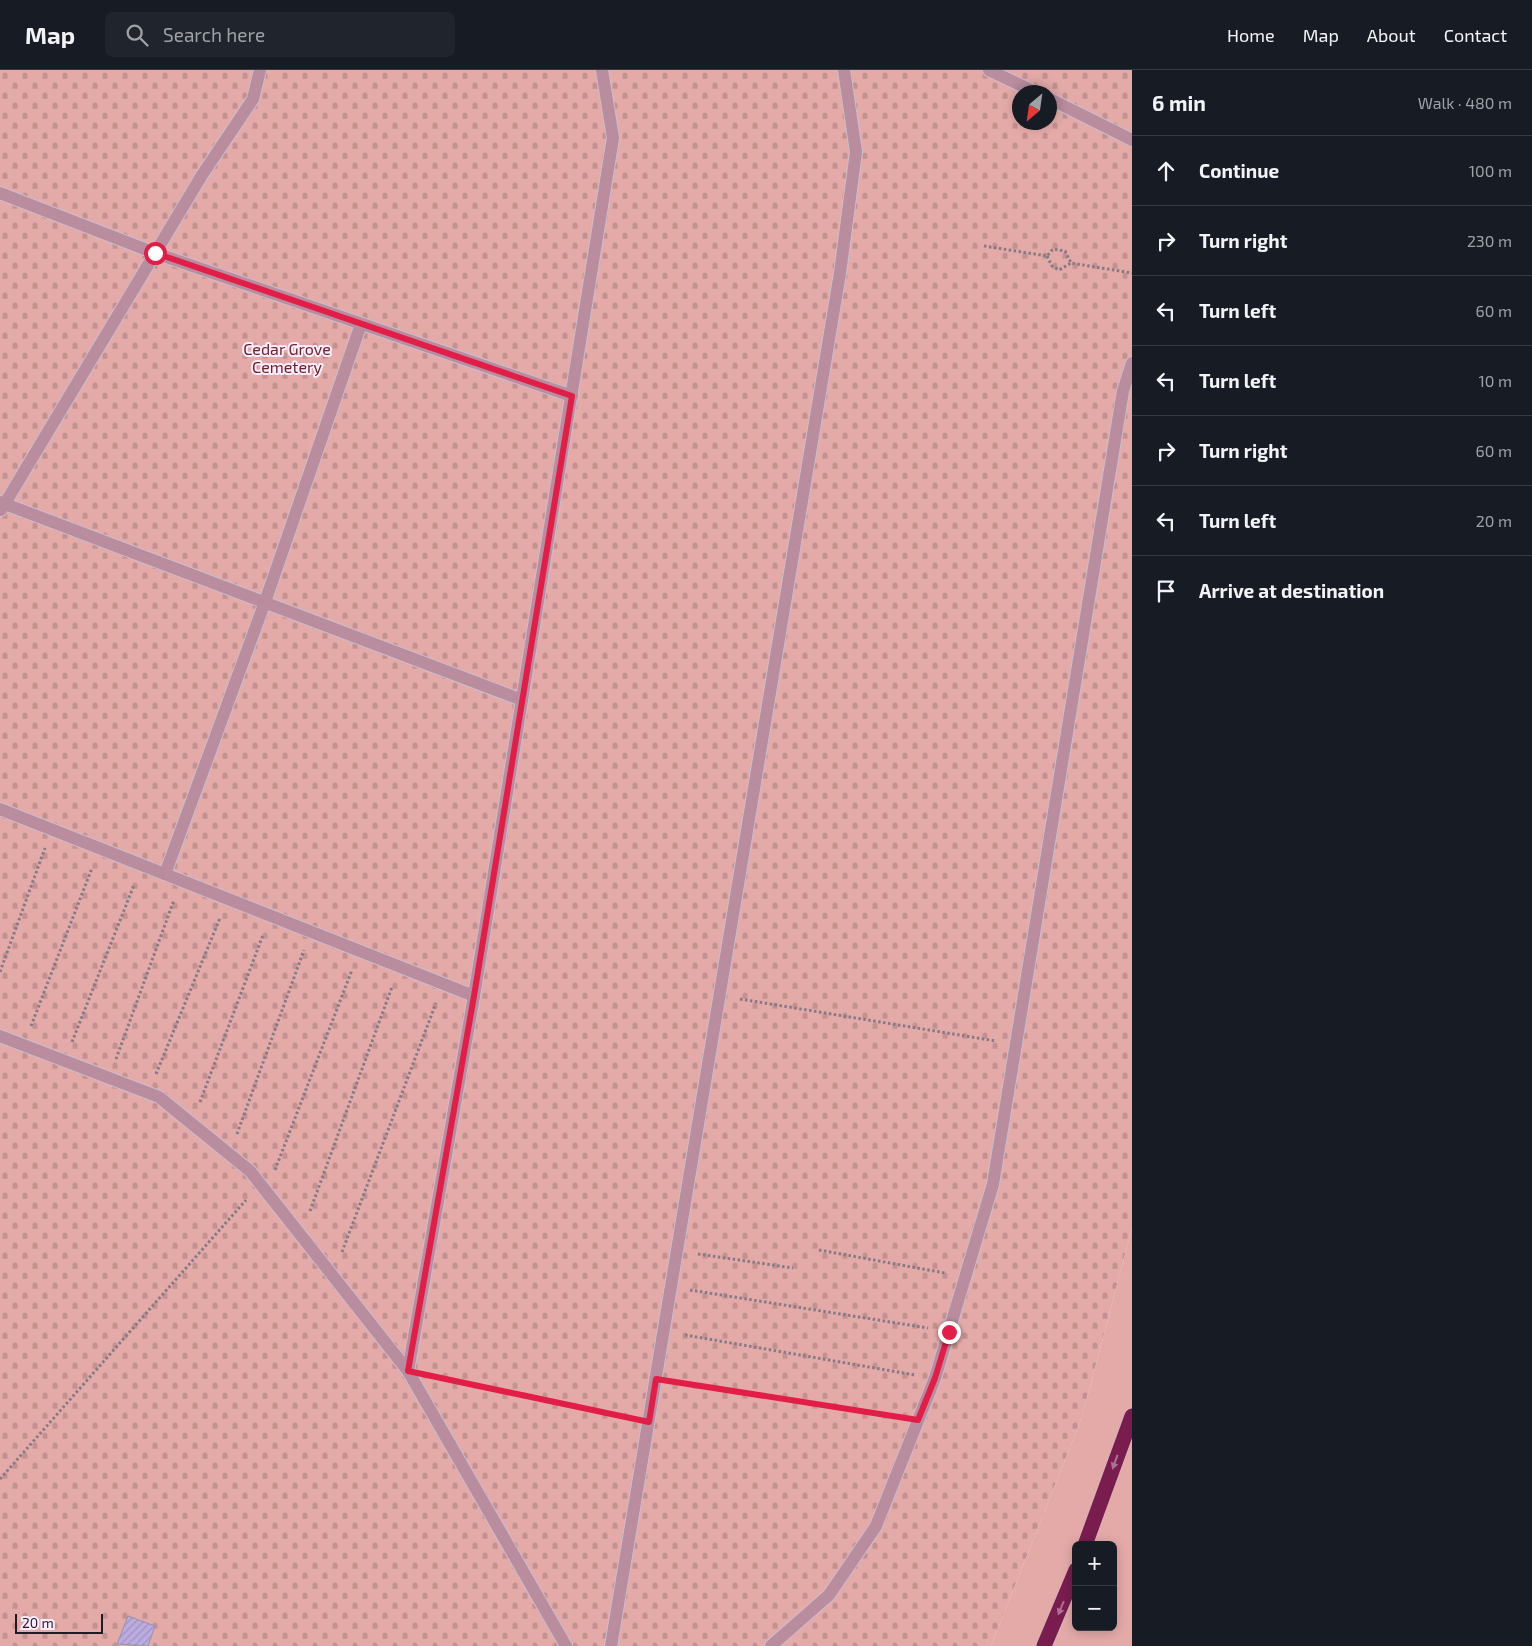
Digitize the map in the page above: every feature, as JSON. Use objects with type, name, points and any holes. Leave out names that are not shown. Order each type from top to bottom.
[{"type":"highway","points":[[1086,1541],[1132,1416]]},
{"type":"highway","points":[[1044,1646],[1072,1580]]},
{"type":"lane","points":[[260,70],[254,99],[202,175],[1,506],[265,602],[522,700]]},
{"type":"lane","points":[[408,1371],[474,996],[614,138],[602,70]]},
{"type":"lane","points":[[611,1646],[840,273],[856,152],[844,70]]},
{"type":"lane","points":[[989,70],[1020,85]]},
{"type":"lane","points":[[1057,102],[1132,140]]},
{"type":"lane","points":[[0,193],[155,253],[572,396]]},
{"type":"lane","points":[[165,874],[265,602],[361,324]]},
{"type":"lane","points":[[771,1646],[828,1595],[876,1526],[935,1378],[993,1184],[1123,391],[1132,363]]},
{"type":"lane","points":[[0,809],[474,996]]},
{"type":"lane","points":[[0,1036],[159,1097],[250,1171],[408,1371],[566,1646]]},
{"type":"path","points":[[984,246],[1047,256]]},
{"type":"path","points":[[1047,256],[1053,249],[1065,251],[1072,263]]},
{"type":"path","points":[[1047,256],[1052,266],[1059,270],[1072,263],[1132,273]]},
{"type":"path","points":[[0,972],[51,830]]},
{"type":"path","points":[[24,1045],[99,849]]},
{"type":"path","points":[[65,1061],[142,865]]},
{"type":"path","points":[[109,1078],[182,881]]},
{"type":"path","points":[[148,1093],[228,899]]},
{"type":"path","points":[[192,1124],[270,915]]},
{"type":"path","points":[[230,1154],[311,932]]},
{"type":"path","points":[[0,1479],[264,1188],[359,951]]},
{"type":"path","points":[[301,1235],[400,966]]},
{"type":"path","points":[[333,1276],[443,983]]},
{"type":"path","points":[[720,995],[1016,1044]]},
{"type":"path","points":[[819,1250],[965,1277]]},
{"type":"path","points":[[677,1251],[793,1268]]},
{"type":"path","points":[[672,1287],[949,1332]]},
{"type":"path","points":[[664,1332],[935,1378]]},
{"type":"path","points":[[408,1371],[649,1422]]},
{"type":"path","points":[[656,1379],[918,1420]]},
{"type":"green space","name":"Cedar Grove Cemetery","points":[[0,70],[1132,70],[1132,1228],[1082,1417],[991,1646],[0,1646]]},
{"type":"green space","points":[[1132,1228],[1132,1646],[991,1646],[1082,1417]]},
{"type":"building","points":[[128,1616],[155,1626],[148,1646],[117,1644]]},
{"type":"route","points":[[155,253],[572,396],[474,996],[408,1371],[649,1422],[656,1379],[918,1420],[935,1378],[949,1332]]}]
